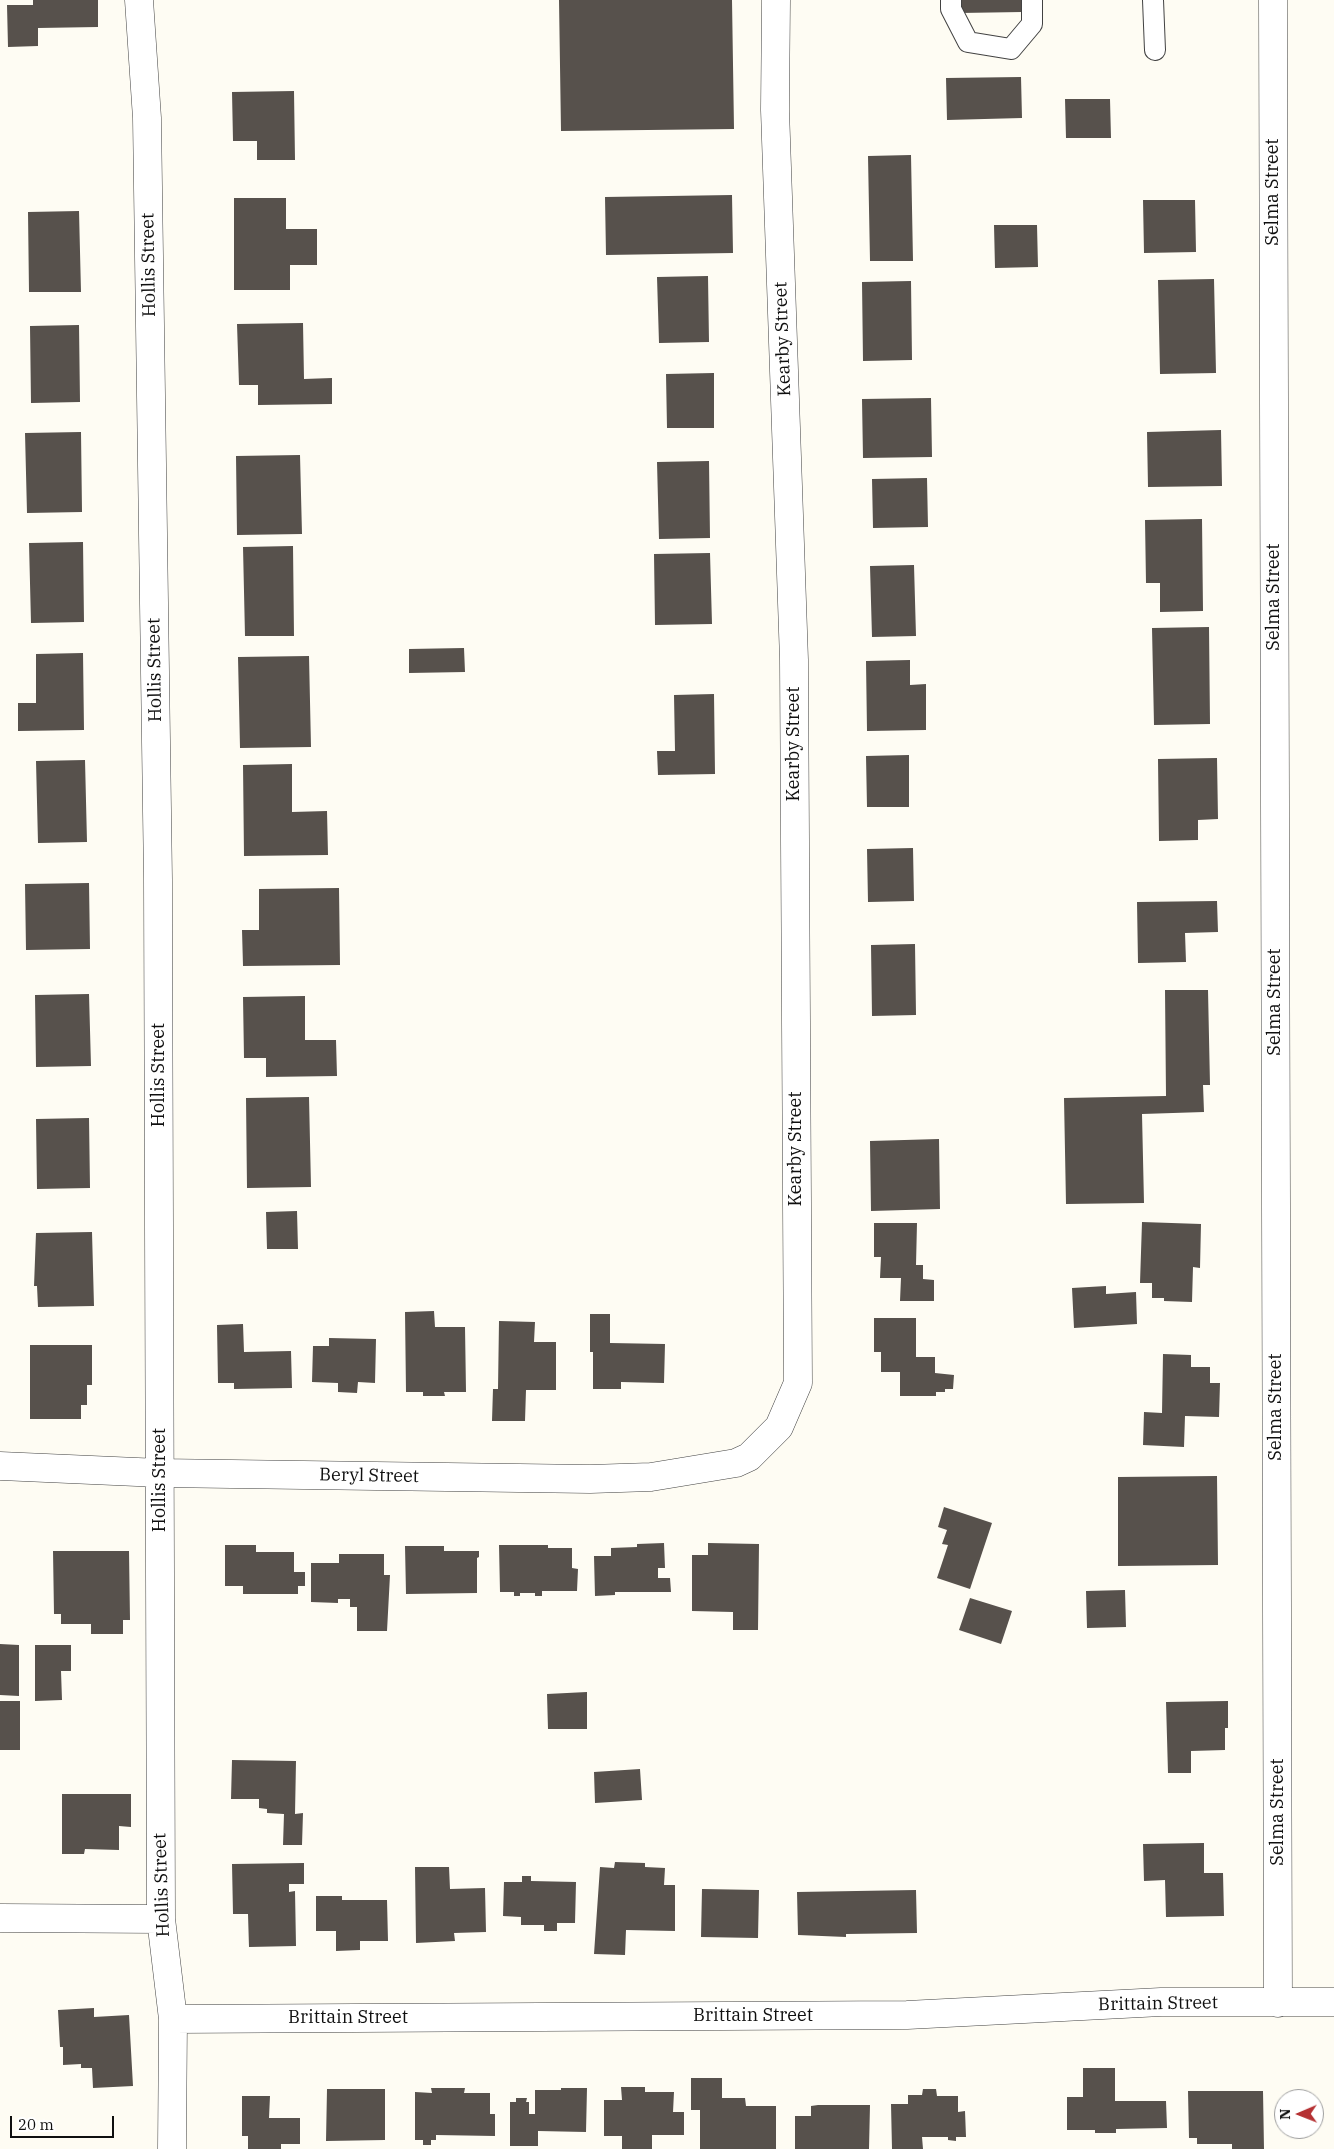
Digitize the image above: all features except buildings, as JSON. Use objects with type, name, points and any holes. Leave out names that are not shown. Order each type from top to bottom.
[{"type":"street","name":"Hollis Street","points":[[139,0],[147,118],[158,850],[160,1920],[173,2019],[172,2149]]},
{"type":"street","name":"Kearby Street","points":[[736,1462],[749,1458],[779,1427],[798,1383],[794,660],[775,110],[776,0]]},
{"type":"street","name":"Selma Street","points":[[1273,0],[1278,2003]]},
{"type":"street","name":"Beryl Street","points":[[0,1466],[160,1473],[590,1479],[651,1477],[736,1462]]},
{"type":"street","points":[[0,1918],[160,1920]]},
{"type":"street","name":"Brittain Street","points":[[173,2019],[906,2015],[1161,2002],[1334,2002]]},
{"type":"lane","points":[[951,0],[951,9],[968,42],[1011,50],[1032,24],[1032,0]]},
{"type":"lane","points":[[1153,0],[1155,50]]}]
